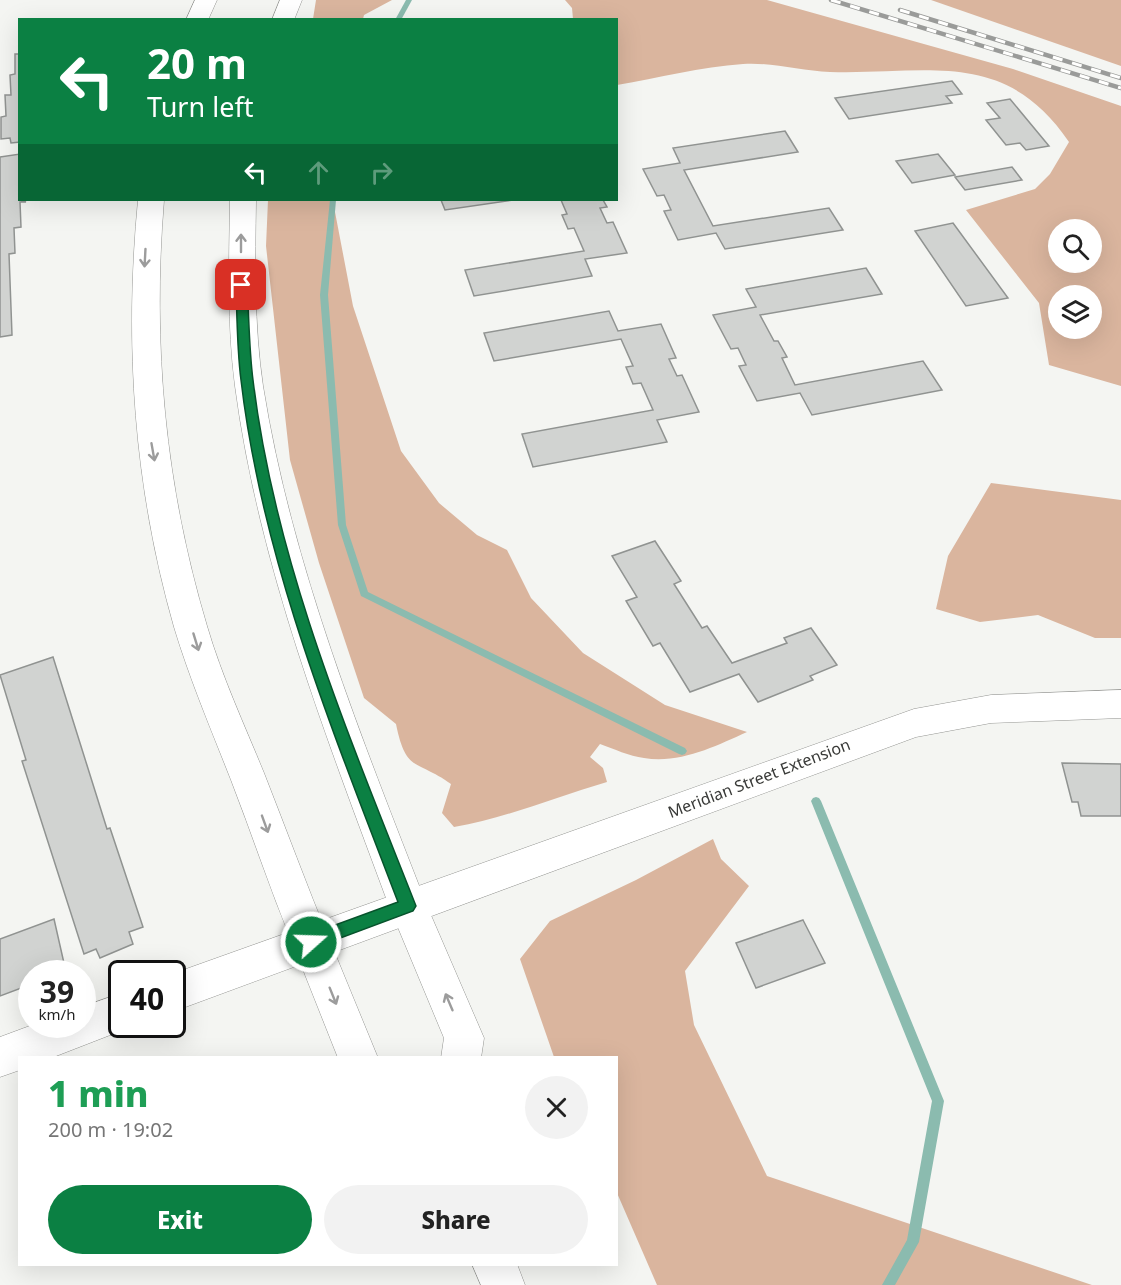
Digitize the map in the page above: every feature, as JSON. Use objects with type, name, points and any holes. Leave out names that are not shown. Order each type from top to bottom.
[{"type":"main road","points":[[198,18],[206,0]]},
{"type":"main road","points":[[284,18],[291,0]]},
{"type":"main road","points":[[152,201],[145,252],[146,404],[172,562],[209,686],[249,779],[284,877],[357,1056]]},
{"type":"main road","points":[[243,201],[241,285],[247,380],[266,486],[284,560],[341,735],[408,906],[464,1038],[461,1056]]},
{"type":"main road","name":"Meridian Street Extension","points":[[186,988],[914,723],[955,712],[985,709],[1121,704]]},
{"type":"main road","points":[[0,1057],[108,1017]]},
{"type":"main road","points":[[495,1266],[503,1285]]},
{"type":"shaded area","points":[[316,0],[392,0],[364,15],[363,18],[313,18]]},
{"type":"shaded area","points":[[565,0],[767,0],[1013,69],[1121,106],[1121,386],[1049,365],[1039,303],[966,210],[1035,189],[1050,174],[1069,142],[1044,112],[1018,91],[991,79],[961,72],[931,70],[830,72],[754,64],[711,68],[618,85],[618,18],[573,18],[572,8]]},
{"type":"shaded area","points":[[931,0],[1121,0],[1121,66]]},
{"type":"shaded area","points":[[268,201],[335,201],[335,212],[353,306],[401,451],[439,503],[477,535],[507,550],[531,598],[583,653],[665,705],[747,732],[697,752],[671,758],[638,757],[600,744],[590,757],[603,768],[607,782],[512,813],[454,827],[442,813],[451,784],[414,763],[404,751],[396,724],[364,698],[319,563],[290,460],[266,246]]},
{"type":"shaded area","points":[[991,483],[1121,500],[1121,638],[1095,638],[1038,615],[980,622],[936,609],[948,556]]},
{"type":"shaded area","points":[[713,839],[721,859],[749,886],[685,971],[694,1025],[767,1176],[1092,1285],[657,1285],[618,1195],[618,1056],[554,1056],[520,959],[550,921],[636,880]]},
{"type":"building","points":[[15,54],[18,54],[18,142],[11,143],[10,138],[1,139],[1,117],[6,116],[5,95],[11,95],[10,75],[15,74]]},
{"type":"building","points":[[952,81],[962,94],[946,96],[952,103],[849,119],[835,98]]},
{"type":"building","points":[[1010,99],[1049,146],[1026,150],[1020,143],[1006,145],[986,120],[1000,118],[987,103]]},
{"type":"building","points":[[785,131],[798,152],[684,170],[713,226],[829,208],[843,230],[725,249],[716,233],[678,240],[664,211],[671,210],[664,195],[657,196],[643,169],[680,163],[673,148]]},
{"type":"building","points":[[18,154],[18,201],[26,202],[20,202],[21,227],[14,228],[15,253],[9,254],[12,335],[0,337],[0,157]]},
{"type":"building","points":[[938,154],[955,175],[912,183],[896,161]]},
{"type":"building","points":[[1012,167],[1022,180],[965,190],[955,177]]},
{"type":"building","points":[[441,201],[506,201],[445,210]]},
{"type":"building","points":[[561,201],[604,201],[607,207],[600,208],[607,223],[613,222],[627,253],[585,259],[592,276],[474,296],[465,270],[584,251],[574,228],[568,229],[562,215],[567,214]]},
{"type":"building","points":[[953,223],[1008,298],[966,306],[915,231]]},
{"type":"building","points":[[866,268],[882,294],[760,315],[774,341],[778,341],[787,357],[782,358],[795,385],[923,361],[942,390],[812,415],[800,393],[757,401],[739,366],[746,365],[738,348],[731,349],[713,315],[756,307],[746,289]]},
{"type":"building","points":[[609,311],[618,331],[661,324],[676,358],[669,359],[677,376],[682,375],[699,412],[657,420],[667,442],[533,467],[522,434],[653,410],[641,383],[633,384],[626,367],[633,366],[621,339],[494,361],[484,333]]},
{"type":"building","points":[[655,541],[681,581],[674,584],[702,628],[707,626],[732,663],[787,643],[784,638],[811,628],[837,665],[810,676],[813,680],[758,702],[739,674],[690,692],[660,643],[653,646],[626,601],[637,597],[612,556]]},
{"type":"building","points":[[53,657],[107,829],[110,828],[143,927],[129,932],[133,944],[100,958],[96,949],[84,954],[22,761],[26,760],[0,675]]},
{"type":"building","points":[[1062,763],[1121,764],[1121,816],[1081,816],[1078,802],[1072,802]]},
{"type":"building","points":[[54,919],[63,960],[18,960],[18,989],[0,996],[0,939]]},
{"type":"building","points":[[803,920],[825,963],[756,988],[736,943]]},
{"type":"waterway","points":[[399,18],[409,0]]},
{"type":"waterway","points":[[333,201],[324,295],[342,525],[364,594],[682,751]]},
{"type":"waterway","points":[[816,801],[938,1101],[913,1242],[888,1285]]},
{"type":"railway","points":[[831,0],[1121,88]]},
{"type":"railway","points":[[900,10],[1121,78]]},
{"type":"route","points":[[241,285],[247,380],[266,486],[284,560],[341,735],[408,906],[311,942]]}]
